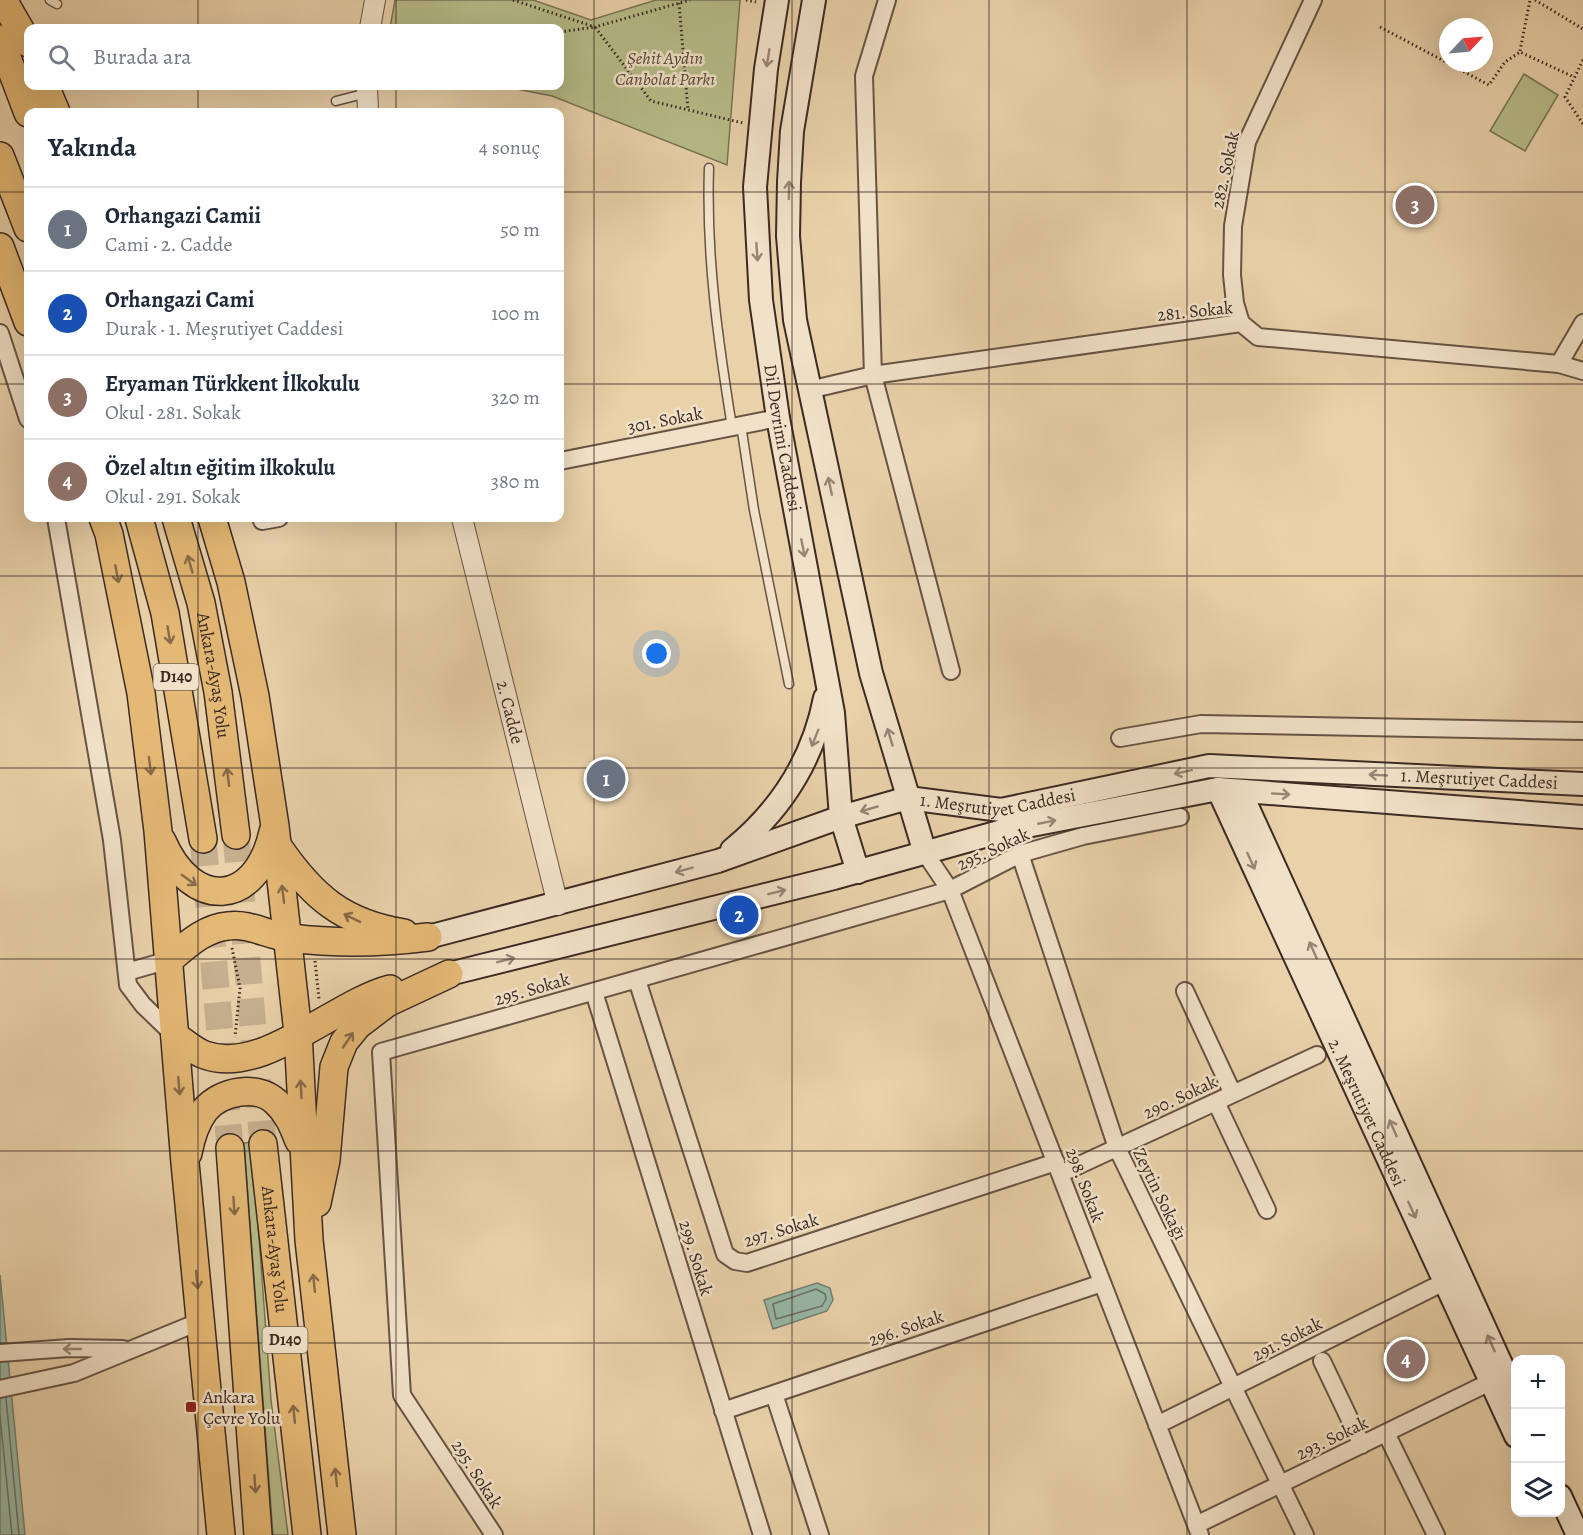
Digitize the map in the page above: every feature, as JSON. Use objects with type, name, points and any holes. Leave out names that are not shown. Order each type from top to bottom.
[{"type":"highway","points":[[3,0],[24,35]]},
{"type":"highway","points":[[0,39],[26,108]]},
{"type":"highway","points":[[47,90],[54,108]]},
{"type":"highway","points":[[0,156],[24,218]]},
{"type":"highway","points":[[0,248],[24,311]]},
{"type":"highway","points":[[104,522],[109,534],[141,693],[158,831],[185,1163],[221,1535]]},
{"type":"highway","name":"Ankara-Ayaş Yolu","points":[[140,522],[165,614],[203,839]]},
{"type":"highway","name":"Ankara-Ayaş Yolu","points":[[177,522],[201,603],[218,692],[236,835]]},
{"type":"highway","points":[[213,522],[231,582],[255,696],[276,836],[300,939],[310,1027],[304,1153],[309,1240],[342,1535]]},
{"type":"highway","points":[[158,831],[170,859],[184,877],[203,889],[223,891],[243,885],[259,870],[276,836]]},
{"type":"highway","points":[[276,836],[298,876],[328,905],[366,924],[428,937]]},
{"type":"highway","points":[[169,960],[197,936],[227,926],[258,929],[300,939],[373,944],[428,937]]},
{"type":"highway","points":[[175,1036],[205,1055],[235,1061],[270,1050],[310,1027],[384,991],[449,974]]},
{"type":"highway","points":[[309,1240],[326,1160],[334,1067],[344,1042],[358,1025],[387,1003],[449,974]]},
{"type":"highway","points":[[185,1163],[193,1131],[204,1111],[214,1101],[229,1094],[247,1091],[274,1100],[290,1118],[304,1153]]},
{"type":"highway","name":"Ankara-Ayaş Yolu","points":[[263,1144],[307,1535]]},
{"type":"highway","name":"Ankara-Ayaş Yolu","points":[[230,1148],[258,1535]]},
{"type":"main road","name":"Dil Devrimi Caddesi","points":[[777,0],[759,128],[755,187],[756,245],[761,300],[778,418],[833,713],[841,817],[858,872]]},
{"type":"main road","name":"Dil Devrimi Caddesi","points":[[814,0],[792,131],[788,193],[788,236],[795,320],[871,673],[925,853]]},
{"type":"main road","points":[[718,861],[759,828],[803,768],[820,726],[828,682]]},
{"type":"main road","name":"1. Meşrutiyet Caddesi","points":[[428,937],[558,905],[718,861],[841,817],[908,798],[1001,810],[1209,766],[1583,784]]},
{"type":"main road","name":"1. Meşrutiyet Caddesi","points":[[449,974],[858,872],[1006,830],[1229,790],[1583,817]]},
{"type":"main road","name":"2. Meşrutiyet Caddesi","points":[[1229,790],[1511,1389]]},
{"type":"main road","name":"2. Meşrutiyet Caddesi","points":[[1229,790],[1511,1427]]},
{"type":"main road","points":[[1565,1507],[1578,1535]]},
{"type":"main road","points":[[1553,1517],[1561,1535]]},
{"type":"street","points":[[371,24],[375,0]]},
{"type":"street","points":[[886,0],[864,76],[873,375],[951,671]]},
{"type":"street","name":"282. Sokak","points":[[1241,323],[1235,303],[1232,255],[1237,195],[1247,142],[1313,0]]},
{"type":"street","points":[[367,90],[368,108]]},
{"type":"street","name":"281. Sokak","points":[[809,390],[873,375],[1241,323],[1258,336],[1559,364],[1583,371]]},
{"type":"street","points":[[1559,364],[1583,323]]},
{"type":"street","points":[[0,333],[24,406]]},
{"type":"street","name":"301. Sokak","points":[[564,460],[778,418]]},
{"type":"street","points":[[57,522],[112,840],[128,985],[175,1036]]},
{"type":"street","name":"2. Cadde","points":[[463,522],[558,905]]},
{"type":"street","points":[[1120,738],[1201,724],[1583,731]]},
{"type":"street","name":"295. Sokak","points":[[494,1535],[402,1395],[381,1053],[950,890],[1020,854],[1083,836],[1180,817]]},
{"type":"street","name":"298. Sokak","points":[[925,853],[950,890],[1198,1530]]},
{"type":"street","name":"Zeytin Sokağı","points":[[1020,854],[1116,1148],[1305,1535]]},
{"type":"street","points":[[127,972],[169,960]]},
{"type":"street","name":"297. Sokak","points":[[637,980],[724,1254],[735,1261],[747,1263],[1058,1168]]},
{"type":"street","points":[[1185,991],[1233,1094]]},
{"type":"street","name":"299. Sokak","points":[[594,992],[762,1535]]},
{"type":"street","name":"290. Sokak","points":[[1058,1168],[1116,1148],[1317,1055]]},
{"type":"street","points":[[1216,1102],[1267,1210]]},
{"type":"street","name":"296. Sokak","points":[[723,1411],[1102,1282]]},
{"type":"street","name":"291. Sokak","points":[[1157,1425],[1434,1287]]},
{"type":"street","points":[[0,1389],[74,1373],[201,1321]]},
{"type":"street","points":[[6,1352],[69,1348],[130,1350]]},
{"type":"street","points":[[1322,1360],[1362,1445]]},
{"type":"street","name":"293. Sokak","points":[[1198,1530],[1280,1485],[1484,1385]]},
{"type":"street","points":[[774,1394],[820,1535]]},
{"type":"street","points":[[1386,1434],[1436,1535]]},
{"type":"lane","points":[[336,101],[364,90]]},
{"type":"lane","points":[[709,168],[708,213],[712,292],[789,684]]},
{"type":"path","points":[[513,0],[595,27],[651,101],[759,128]]},
{"type":"path","points":[[564,31],[595,27],[690,0]]},
{"type":"path","points":[[1520,52],[1530,0]]},
{"type":"path","points":[[1535,0],[1583,28]]},
{"type":"path","points":[[679,3],[688,110]]},
{"type":"path","points":[[1380,27],[1489,85],[1505,62],[1520,52],[1526,52],[1574,77]]},
{"type":"path","points":[[1583,60],[1565,97],[1583,124]]},
{"type":"path","points":[[230,938],[240,988],[235,1061]]},
{"type":"path","points":[[300,939],[310,1027]]},
{"type":"green space","name":"Şehit Aydın Canbolat Parkı","points":[[395,0],[533,0],[591,20],[656,0],[740,0],[727,165],[552,96],[522,90],[564,90],[564,24],[391,24]]},
{"type":"green space","points":[[1524,74],[1558,95],[1525,151],[1490,131]]},
{"type":"green space","points":[[252,1142],[271,1400],[288,1535],[273,1535],[244,1143]]},
{"type":"water","points":[[0,1275],[25,1535],[0,1535]]},
{"type":"water","points":[[817,1283],[830,1288],[833,1300],[827,1311],[773,1329],[764,1300]]},
{"type":"tunnel","points":[[236,835],[263,1144]]},
{"type":"tunnel","points":[[203,839],[230,1148]]},
{"type":"place","name":"Eryaman Türkkent İlkokulu","points":[[1415,205]]},
{"type":"place","name":"Orhangazi Camii","points":[[606,779]]},
{"type":"place","name":"Orhangazi Cami","points":[[739,915]]},
{"type":"place","name":"Özel altın eğitim ilkokulu","points":[[1406,1359]]},
{"type":"place","name":"Ankara Çevre Yolu","points":[[191,1407]]}]
